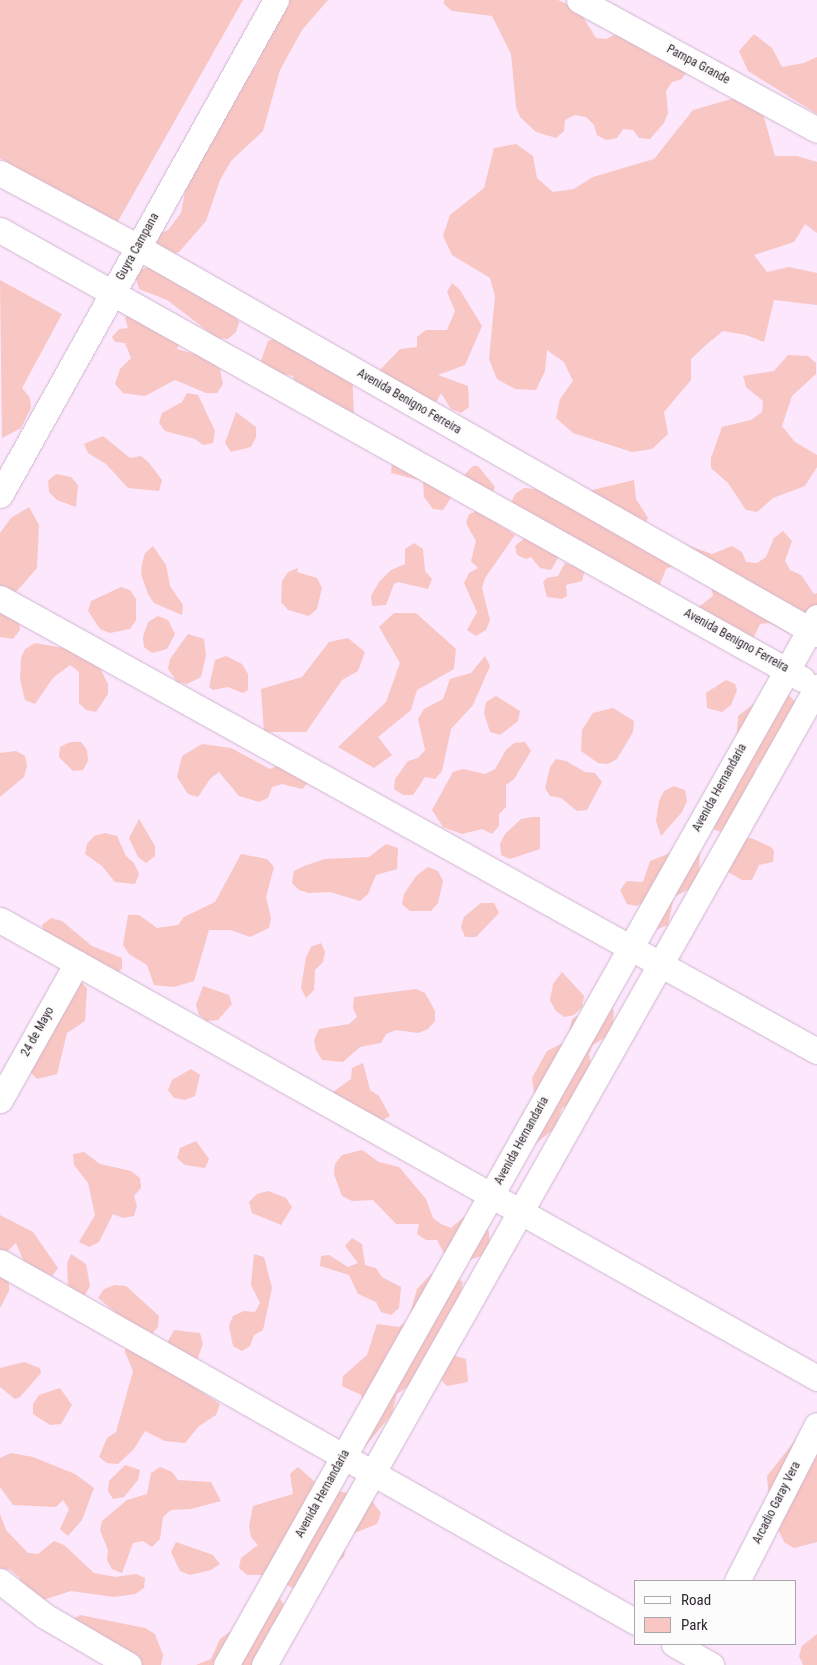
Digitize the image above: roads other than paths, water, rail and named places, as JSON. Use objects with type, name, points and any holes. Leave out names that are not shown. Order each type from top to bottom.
[{"type":"street","name":"Guyra Campana","points":[[0,495],[276,0]]},
{"type":"street","name":"Pampa Grande","points":[[579,0],[609,8],[817,130]]},
{"type":"street","name":"Avenida Benigno Ferreira","points":[[0,173],[138,247],[815,627]]},
{"type":"street","name":"Avenida Benigno Ferreira","points":[[0,230],[817,687]]},
{"type":"street","points":[[0,598],[661,962],[817,1051]]},
{"type":"street","name":"Avenida Hernandaria","points":[[226,1665],[787,670],[815,627]]},
{"type":"street","points":[[264,1665],[817,687]]},
{"type":"street","points":[[0,920],[817,1378]]},
{"type":"street","name":"24 de Mayo","points":[[0,1100],[77,963]]},
{"type":"street","points":[[0,1262],[634,1621]]},
{"type":"street","name":"Arcadio Garay Vera","points":[[738,1580],[817,1425]]},
{"type":"street","points":[[0,1581],[45,1616],[129,1665]]},
{"type":"street","points":[[676,1645],[702,1658]]}]
